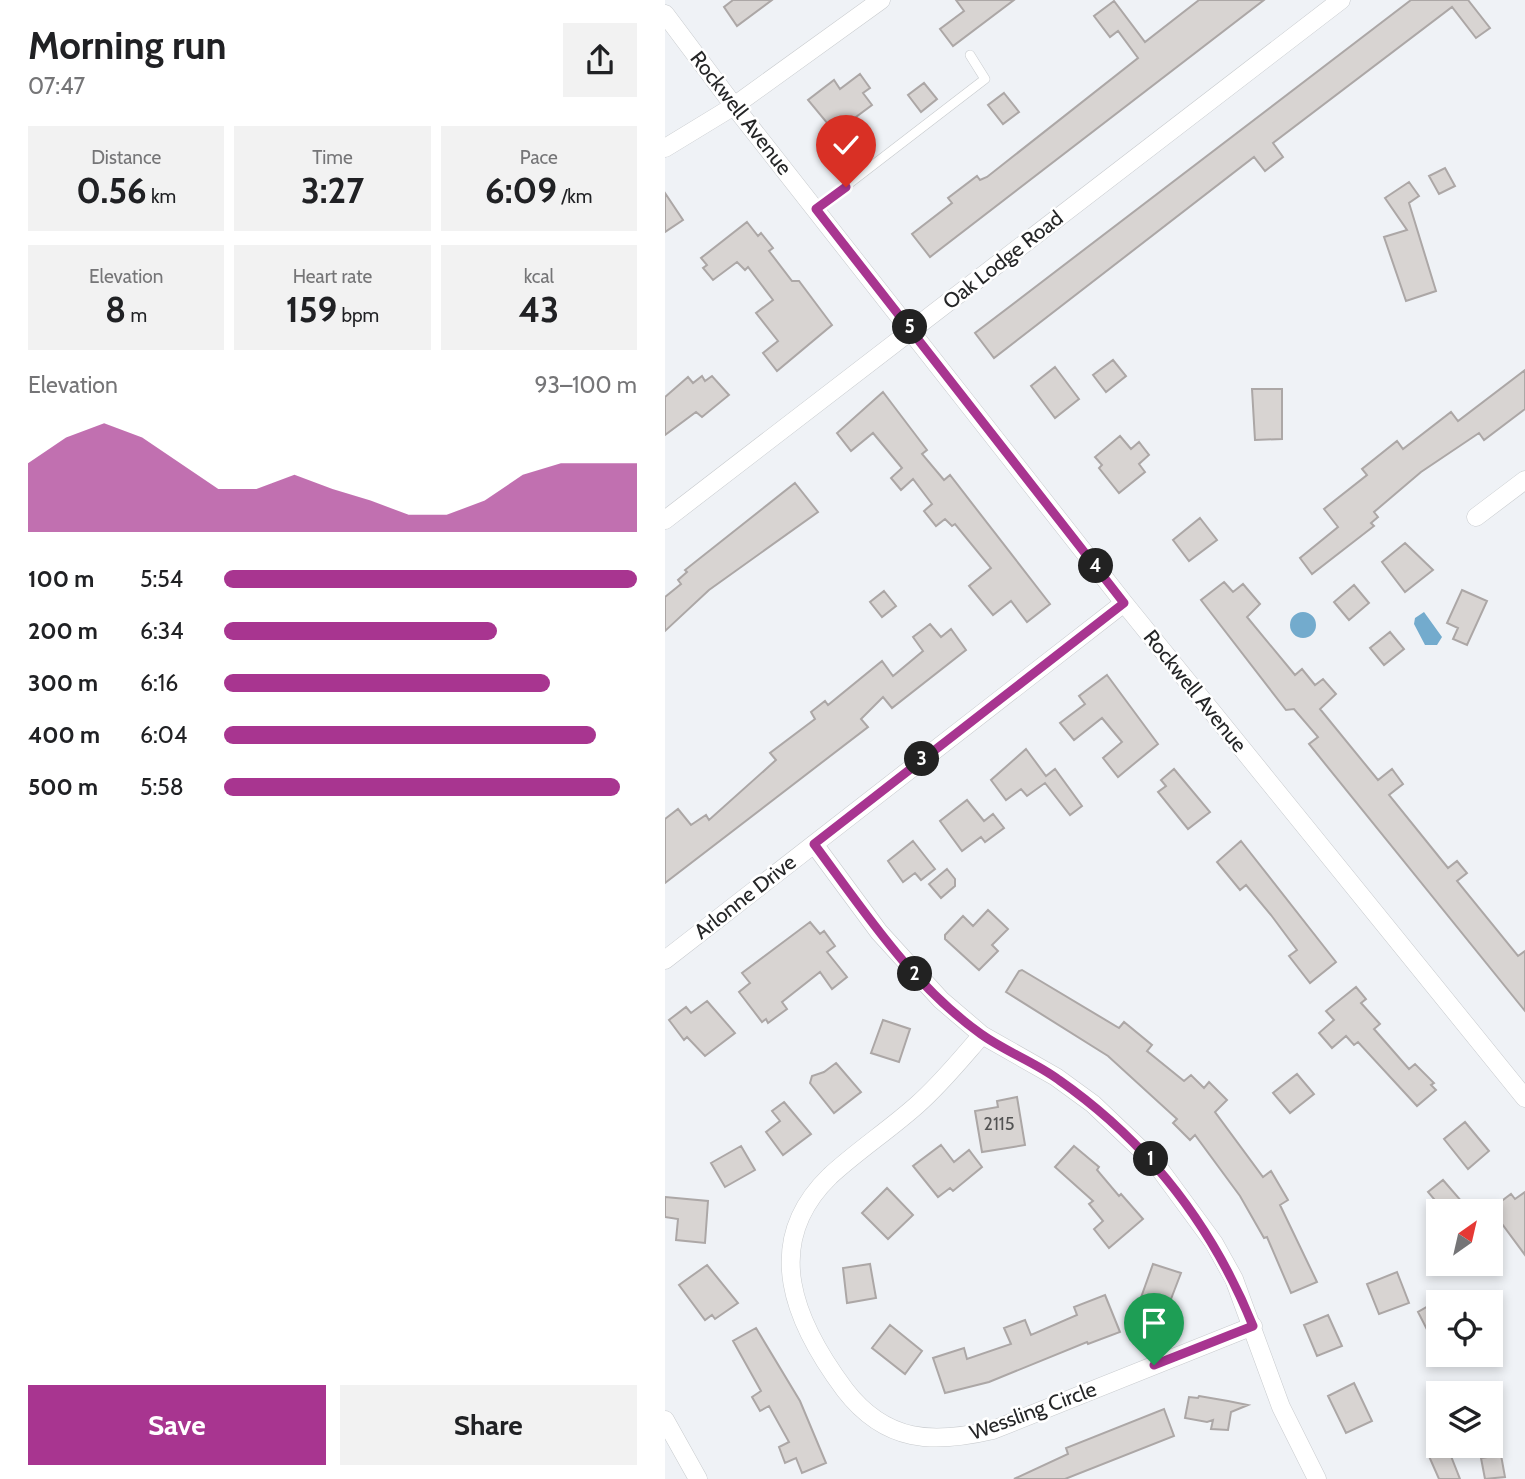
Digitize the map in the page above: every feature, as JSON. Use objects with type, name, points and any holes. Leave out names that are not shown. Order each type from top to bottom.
[{"type":"street","points":[[665,148],[734,106],[881,0]]},
{"type":"street","name":"Oak Lodge Road","points":[[665,520],[1341,0]]},
{"type":"street","name":"Rockwell Avenue","points":[[665,14],[734,106],[1124,603],[1525,1098]]},
{"type":"street","points":[[1476,517],[1525,480]]},
{"type":"street","name":"Arlonne Drive","points":[[665,960],[1124,603]]},
{"type":"street","points":[[814,844],[909,968],[982,1035],[1056,1077],[1093,1104],[1156,1164],[1214,1243],[1234,1279],[1282,1407],[1317,1479]]},
{"type":"street","name":"Wessling Circle","points":[[982,1035],[918,1105],[829,1177],[807,1205],[795,1228],[789,1265],[797,1307],[837,1379],[858,1406],[881,1424],[905,1434],[930,1439],[959,1438],[993,1430],[1253,1326]]},
{"type":"street","points":[[665,1420],[698,1479]]},
{"type":"lane","points":[[816,209],[985,79],[970,55]]},
{"type":"water","points":[[1303,612],[1312,616],[1316,625],[1312,634],[1303,638],[1294,634],[1290,625],[1294,616]]},
{"type":"water","points":[[1424,612],[1442,637],[1437,645],[1425,645],[1414,624],[1415,618]]},
{"type":"building","points":[[733,0],[772,0],[737,26],[724,7]]},
{"type":"building","points":[[956,0],[1014,0],[953,46],[940,29],[964,11]]},
{"type":"building","points":[[1199,0],[1264,0],[930,257],[912,234],[952,203],[948,198],[977,176],[980,180],[987,177],[1138,58],[1118,31],[1110,37],[1094,16],[1114,1],[1145,42]]},
{"type":"building","points":[[1411,0],[1468,0],[1490,28],[1476,38],[1452,7],[1273,143],[1283,157],[1265,171],[1254,157],[994,358],[975,333]]},
{"type":"building","points":[[860,74],[870,88],[863,93],[872,105],[852,120],[863,135],[847,147],[808,100],[834,80],[840,89]]},
{"type":"building","points":[[924,83],[937,99],[921,112],[908,95]]},
{"type":"building","points":[[1004,93],[1019,112],[1003,124],[988,105]]},
{"type":"building","points":[[1445,168],[1455,186],[1439,194],[1429,176]]},
{"type":"building","points":[[1409,182],[1419,196],[1409,203],[1436,291],[1406,301],[1384,237],[1407,230],[1385,198]]},
{"type":"building","points":[[665,193],[683,220],[665,232]]},
{"type":"building","points":[[747,222],[758,236],[761,233],[773,248],[769,251],[792,281],[799,281],[832,325],[777,371],[763,353],[778,341],[756,313],[773,300],[748,267],[745,270],[737,262],[713,280],[703,268],[707,265],[701,258]]},
{"type":"building","points":[[1113,360],[1126,376],[1106,392],[1093,375]]},
{"type":"building","points":[[1055,367],[1079,399],[1055,418],[1031,386]]},
{"type":"building","points":[[1525,370],[1525,409],[1484,440],[1479,433],[1421,472],[1374,512],[1378,517],[1371,523],[1374,526],[1312,574],[1300,558],[1338,527],[1324,509],[1367,475],[1362,469],[1397,441],[1403,449],[1451,412],[1458,421]]},
{"type":"building","points":[[702,376],[705,381],[712,376],[729,395],[702,417],[696,412],[665,435],[665,397],[688,377],[693,383]]},
{"type":"building","points":[[1252,389],[1282,389],[1282,439],[1255,440]]},
{"type":"building","points":[[883,392],[927,450],[922,454],[944,480],[950,475],[1050,604],[1027,622],[1011,601],[993,615],[969,586],[991,568],[955,524],[952,526],[945,519],[936,526],[924,511],[932,504],[913,479],[901,490],[891,478],[902,468],[873,433],[851,451],[837,433]]},
{"type":"building","points":[[1120,436],[1131,449],[1139,442],[1149,455],[1139,464],[1145,472],[1119,493],[1099,468],[1102,465],[1095,457]]},
{"type":"building","points":[[795,483],[818,512],[709,590],[665,631],[665,597],[681,584],[678,580],[687,572],[685,570]]},
{"type":"building","points":[[1200,518],[1217,540],[1189,561],[1173,540]]},
{"type":"building","points":[[1405,543],[1433,570],[1405,592],[1382,562]]},
{"type":"building","points":[[1224,582],[1233,592],[1243,584],[1260,604],[1247,617],[1295,675],[1302,669],[1315,685],[1323,679],[1336,694],[1320,709],[1378,780],[1392,769],[1403,784],[1389,795],[1448,868],[1457,861],[1467,873],[1457,881],[1518,956],[1525,951],[1525,1011],[1309,744],[1318,737],[1294,709],[1286,710],[1201,600]]},
{"type":"building","points":[[1354,585],[1369,603],[1349,620],[1334,602]]},
{"type":"building","points":[[1462,590],[1487,601],[1467,645],[1453,639],[1458,628],[1447,623]]},
{"type":"building","points":[[884,591],[896,606],[882,617],[870,602]]},
{"type":"building","points":[[930,624],[941,637],[951,629],[966,650],[892,708],[883,697],[861,719],[868,727],[665,883],[665,819],[678,809],[691,825],[706,815],[709,820],[776,760],[770,753],[815,719],[811,712],[825,701],[828,705],[882,661],[893,676],[923,651],[913,637]]},
{"type":"building","points":[[1390,632],[1404,649],[1384,665],[1370,648]]},
{"type":"building","points":[[1107,675],[1158,744],[1118,777],[1103,758],[1122,742],[1102,718],[1074,740],[1060,723],[1085,704],[1079,696]]},
{"type":"building","points":[[1026,749],[1046,776],[1055,769],[1082,806],[1070,815],[1045,783],[1027,796],[1021,789],[1006,800],[991,780]]},
{"type":"building","points":[[1174,769],[1210,812],[1188,829],[1158,792],[1166,786],[1161,780]]},
{"type":"building","points":[[967,800],[984,821],[993,814],[1004,828],[985,842],[981,837],[962,851],[940,821]]},
{"type":"building","points":[[913,841],[935,869],[921,880],[915,873],[903,882],[888,861]]},
{"type":"building","points":[[1241,841],[1336,962],[1310,983],[1289,956],[1297,950],[1271,915],[1246,885],[1240,890],[1217,862]]},
{"type":"building","points":[[947,869],[955,879],[955,886],[941,898],[929,884]]},
{"type":"building","points":[[988,910],[1008,929],[992,945],[998,951],[979,970],[945,939],[945,935],[963,916],[973,926]]},
{"type":"building","points":[[810,922],[820,934],[824,931],[835,946],[827,952],[847,977],[832,989],[820,972],[782,1002],[787,1009],[768,1023],[766,1019],[762,1022],[739,992],[750,983],[742,973]]},
{"type":"building","points":[[1022,970],[1119,1028],[1124,1022],[1152,1045],[1147,1051],[1184,1081],[1191,1075],[1204,1088],[1209,1082],[1227,1100],[1215,1112],[1263,1177],[1271,1171],[1288,1200],[1280,1205],[1317,1282],[1291,1293],[1267,1237],[1264,1238],[1240,1196],[1195,1135],[1190,1140],[1173,1123],[1177,1119],[1108,1056],[1006,992]]},
{"type":"building","points":[[1356,987],[1366,999],[1361,1003],[1380,1024],[1374,1029],[1409,1069],[1415,1064],[1434,1083],[1431,1085],[1436,1090],[1417,1106],[1358,1042],[1354,1045],[1346,1036],[1332,1048],[1319,1033],[1334,1020],[1326,1011]]},
{"type":"building","points":[[707,1001],[735,1033],[705,1056],[687,1037],[684,1040],[669,1020],[686,1007],[691,1013]]},
{"type":"building","points":[[883,1020],[910,1029],[899,1062],[871,1053]]},
{"type":"building","points":[[836,1063],[861,1092],[834,1113],[810,1083],[812,1076],[824,1072]]},
{"type":"building","points":[[1297,1074],[1314,1094],[1290,1113],[1273,1093]]},
{"type":"building","points":[[1017,1097],[1025,1145],[982,1152],[975,1111],[998,1107],[997,1101]]},
{"type":"building","points":[[784,1102],[811,1134],[783,1155],[766,1132],[780,1121],[772,1111]]},
{"type":"building","points":[[1465,1122],[1489,1151],[1468,1169],[1444,1139]]},
{"type":"building","points":[[941,1145],[954,1162],[969,1150],[982,1167],[953,1191],[950,1188],[938,1197],[913,1166]]},
{"type":"building","points":[[741,1146],[755,1170],[725,1187],[711,1163]]},
{"type":"building","points":[[1074,1146],[1099,1167],[1097,1170],[1119,1196],[1121,1194],[1143,1219],[1109,1248],[1094,1229],[1103,1221],[1089,1204],[1093,1201],[1055,1167]]},
{"type":"building","points":[[1443,1180],[1460,1199],[1434,1199],[1428,1192]]},
{"type":"building","points":[[887,1188],[913,1215],[888,1239],[862,1213]]},
{"type":"building","points":[[1525,1192],[1525,1255],[1503,1225],[1503,1200],[1511,1194],[1515,1199]]},
{"type":"building","points":[[665,1197],[708,1201],[705,1243],[676,1240],[678,1219],[665,1217]]},
{"type":"building","points":[[870,1264],[876,1298],[847,1303],[843,1268]]},
{"type":"building","points":[[1153,1264],[1181,1273],[1166,1312],[1139,1303]]},
{"type":"building","points":[[707,1265],[738,1303],[715,1319],[712,1315],[705,1320],[679,1285]]},
{"type":"building","points":[[1397,1272],[1409,1303],[1379,1314],[1367,1284]]},
{"type":"building","points":[[1105,1295],[1120,1332],[1088,1344],[1087,1342],[989,1382],[945,1393],[933,1358],[964,1348],[967,1359],[1011,1344],[1004,1328],[1025,1320],[1031,1335],[1077,1315],[1074,1307]]},
{"type":"building","points":[[1426,1307],[1426,1328],[1418,1312]]},
{"type":"building","points":[[1328,1315],[1342,1346],[1317,1356],[1304,1325]]},
{"type":"building","points":[[890,1325],[922,1351],[905,1374],[872,1348]]},
{"type":"building","points":[[756,1328],[800,1401],[826,1463],[802,1473],[796,1458],[785,1463],[779,1447],[789,1442],[769,1406],[760,1411],[752,1397],[761,1391],[733,1341]]},
{"type":"building","points":[[1354,1383],[1372,1421],[1346,1433],[1328,1396]]},
{"type":"building","points":[[1199,1396],[1248,1405],[1231,1412],[1228,1430],[1211,1429],[1213,1420],[1207,1422],[1185,1418],[1189,1397]]},
{"type":"building","points":[[1164,1409],[1174,1436],[1065,1479],[1014,1479],[1068,1454],[1066,1448]]},
{"type":"building","points":[[1430,1458],[1452,1458],[1460,1479],[1439,1479]]},
{"type":"building","points":[[1481,1458],[1502,1458],[1505,1477],[1485,1479]]},
{"type":"route","points":[[846,187],[816,209],[1124,603],[814,844],[879,932],[941,1000],[982,1035],[1056,1077],[1124,1131],[1156,1164],[1214,1243],[1234,1279],[1253,1326],[1154,1365]]}]
